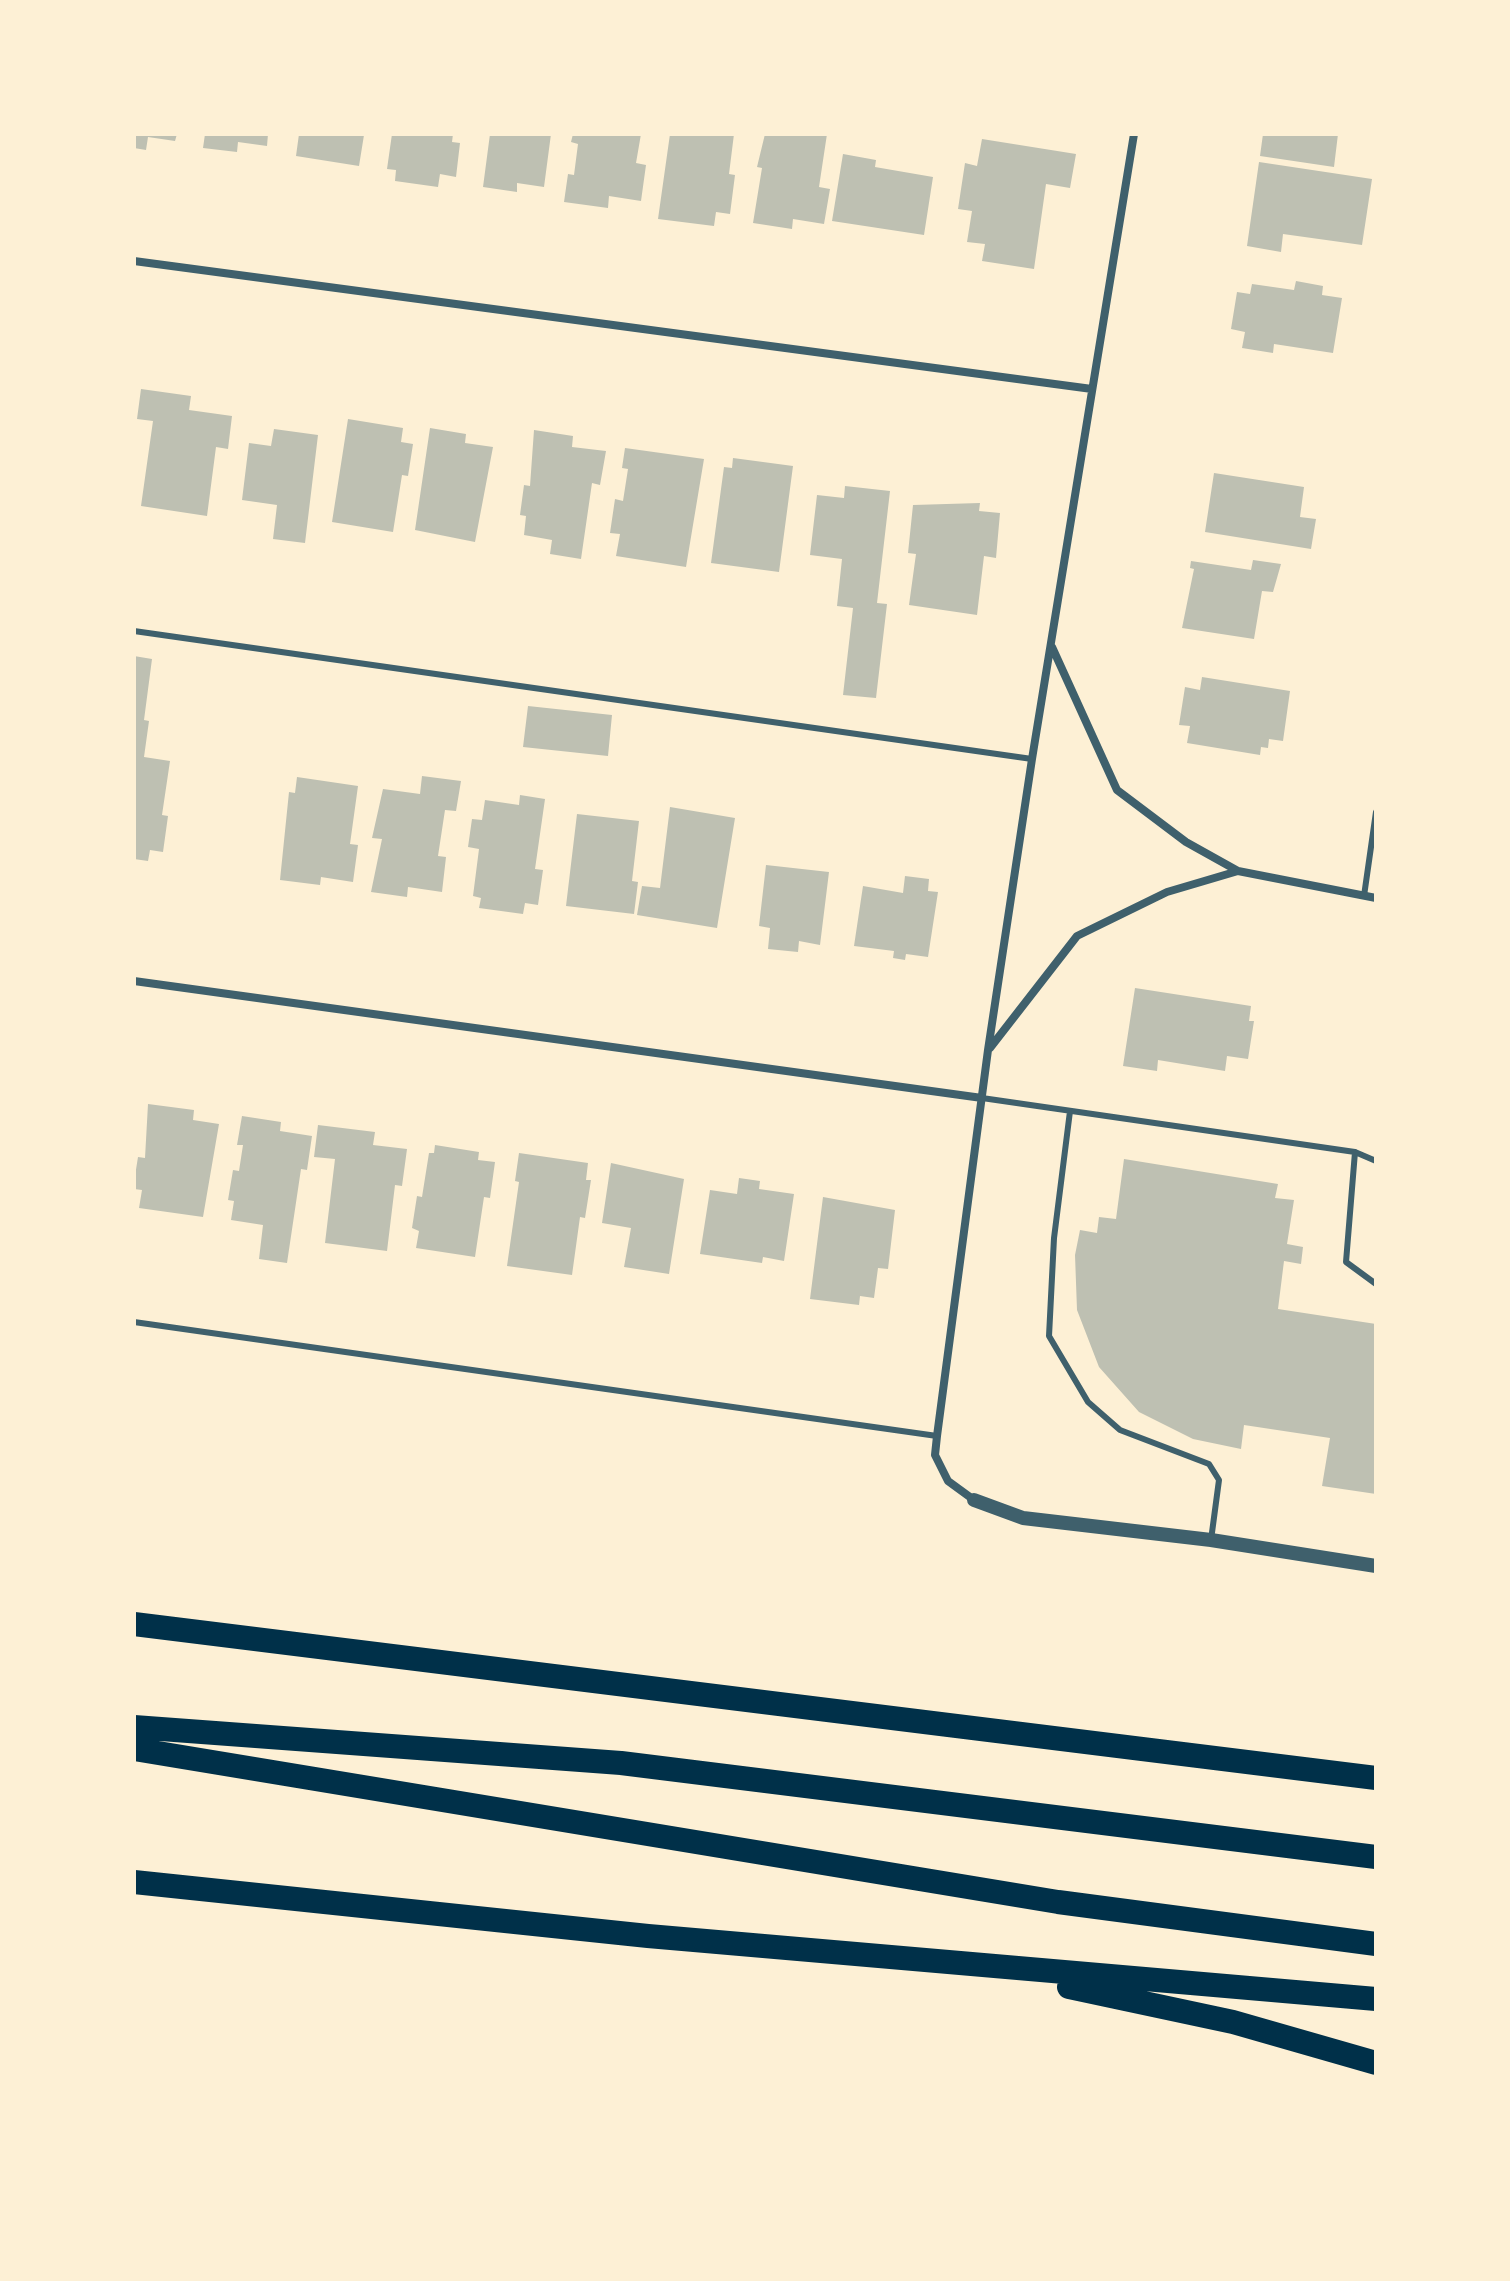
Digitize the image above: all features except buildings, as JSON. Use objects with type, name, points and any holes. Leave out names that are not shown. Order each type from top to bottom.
[{"type":"highway","points":[[134,1624],[1369,1775]]},
{"type":"highway","points":[[134,1727],[606,1761],[1376,1857]]},
{"type":"highway","points":[[134,1749],[1058,1902],[1376,1944]]},
{"type":"highway","points":[[134,1882],[353,1908],[1376,1999]]},
{"type":"highway","points":[[933,1962],[1233,2022],[1376,2063]]},
{"type":"street","points":[[1134,134],[988,1050],[935,1455],[948,1481],[974,1500],[1023,1518],[1211,1540],[1376,1566]]},
{"type":"street","points":[[134,261],[1092,389]]},
{"type":"street","points":[[1051,647],[1117,790],[1186,842],[1238,871],[1376,898]]},
{"type":"street","points":[[988,1050],[1077,936],[1167,892],[1238,871]]},
{"type":"street","points":[[134,981],[982,1098]]},
{"type":"lane","points":[[134,631],[1032,759]]},
{"type":"lane","points":[[1364,896],[1376,812]]},
{"type":"lane","points":[[982,1098],[1355,1152],[1376,1161]]},
{"type":"lane","points":[[1070,1111],[1054,1238],[1049,1336],[1088,1402],[1120,1430],[1209,1464],[1219,1480],[1211,1540]]},
{"type":"lane","points":[[1355,1152],[1346,1262],[1376,1284]]},
{"type":"lane","points":[[134,1322],[937,1436]]}]
